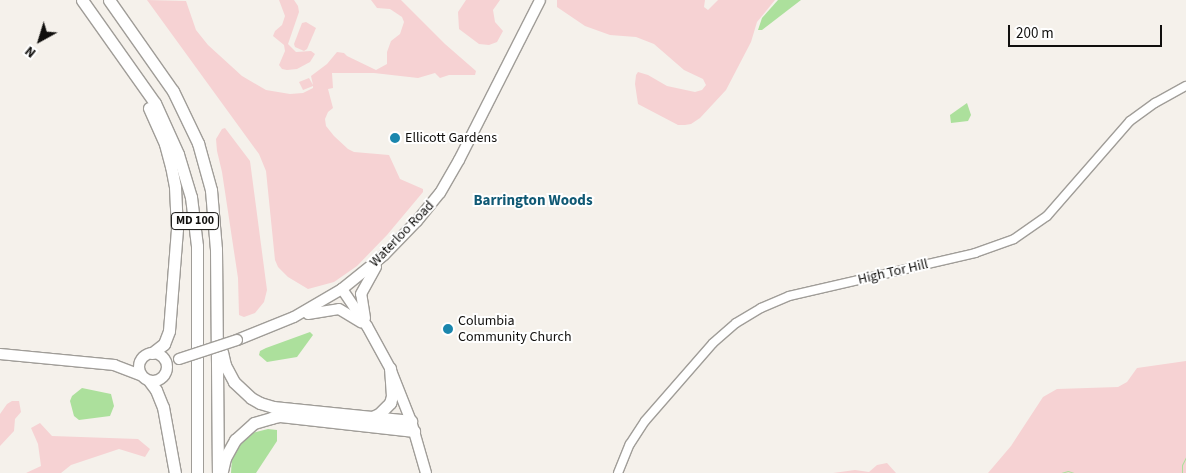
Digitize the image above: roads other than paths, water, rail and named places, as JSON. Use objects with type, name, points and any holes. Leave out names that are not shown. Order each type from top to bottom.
[{"type":"highway","points":[[80,0],[144,99],[156,121],[171,166],[175,186],[177,229],[169,331],[164,344],[152,353]]},
{"type":"highway","name":"MD 100","points":[[80,0],[155,103],[178,154],[191,197],[197,246],[196,473]]},
{"type":"highway","name":"MD 100","points":[[109,0],[173,90],[198,143],[210,190],[214,216],[217,298],[218,473]]},
{"type":"highway","points":[[217,298],[225,365],[234,382],[251,398],[273,407],[372,417],[412,426]]},
{"type":"highway","points":[[372,417],[379,414],[390,403],[392,396],[390,368]]},
{"type":"highway","points":[[145,378],[156,390],[163,408],[175,473]]},
{"type":"highway","points":[[222,473],[225,458],[235,440],[247,428],[271,418],[280,416],[412,426]]},
{"type":"main road","name":"Waterloo Road","points":[[166,363],[237,340],[294,317],[342,289],[384,255],[417,221],[447,182],[540,0]]},
{"type":"main road","points":[[367,326],[361,294],[365,283],[384,255]]},
{"type":"main road","points":[[342,289],[367,326],[390,368],[412,426],[426,473]]},
{"type":"main road","points":[[294,317],[339,308],[367,326]]},
{"type":"main road","points":[[0,354],[114,365],[129,364],[152,353],[161,356],[166,363],[166,372],[163,377],[145,378],[114,365]]},
{"type":"main road","points":[[141,359],[138,367],[145,378]]},
{"type":"street","name":"High Tor Hill","points":[[618,473],[630,444],[645,421],[713,343],[736,323],[761,308],[789,296],[975,253],[1014,239],[1047,216],[1130,121],[1155,103],[1186,86]]},
{"type":"waterway","points":[[1182,473],[1182,465],[1186,457]]},
{"type":"waterway","points":[[1061,473],[1068,471],[1074,473]]},
{"type":"place","name":"Ellicott Gardens","points":[[395,138]]},
{"type":"place","name":"Columbia Community Church","points":[[448,329]]},
{"type":"district","name":"Barrington Woods","points":[[533,201]]}]
